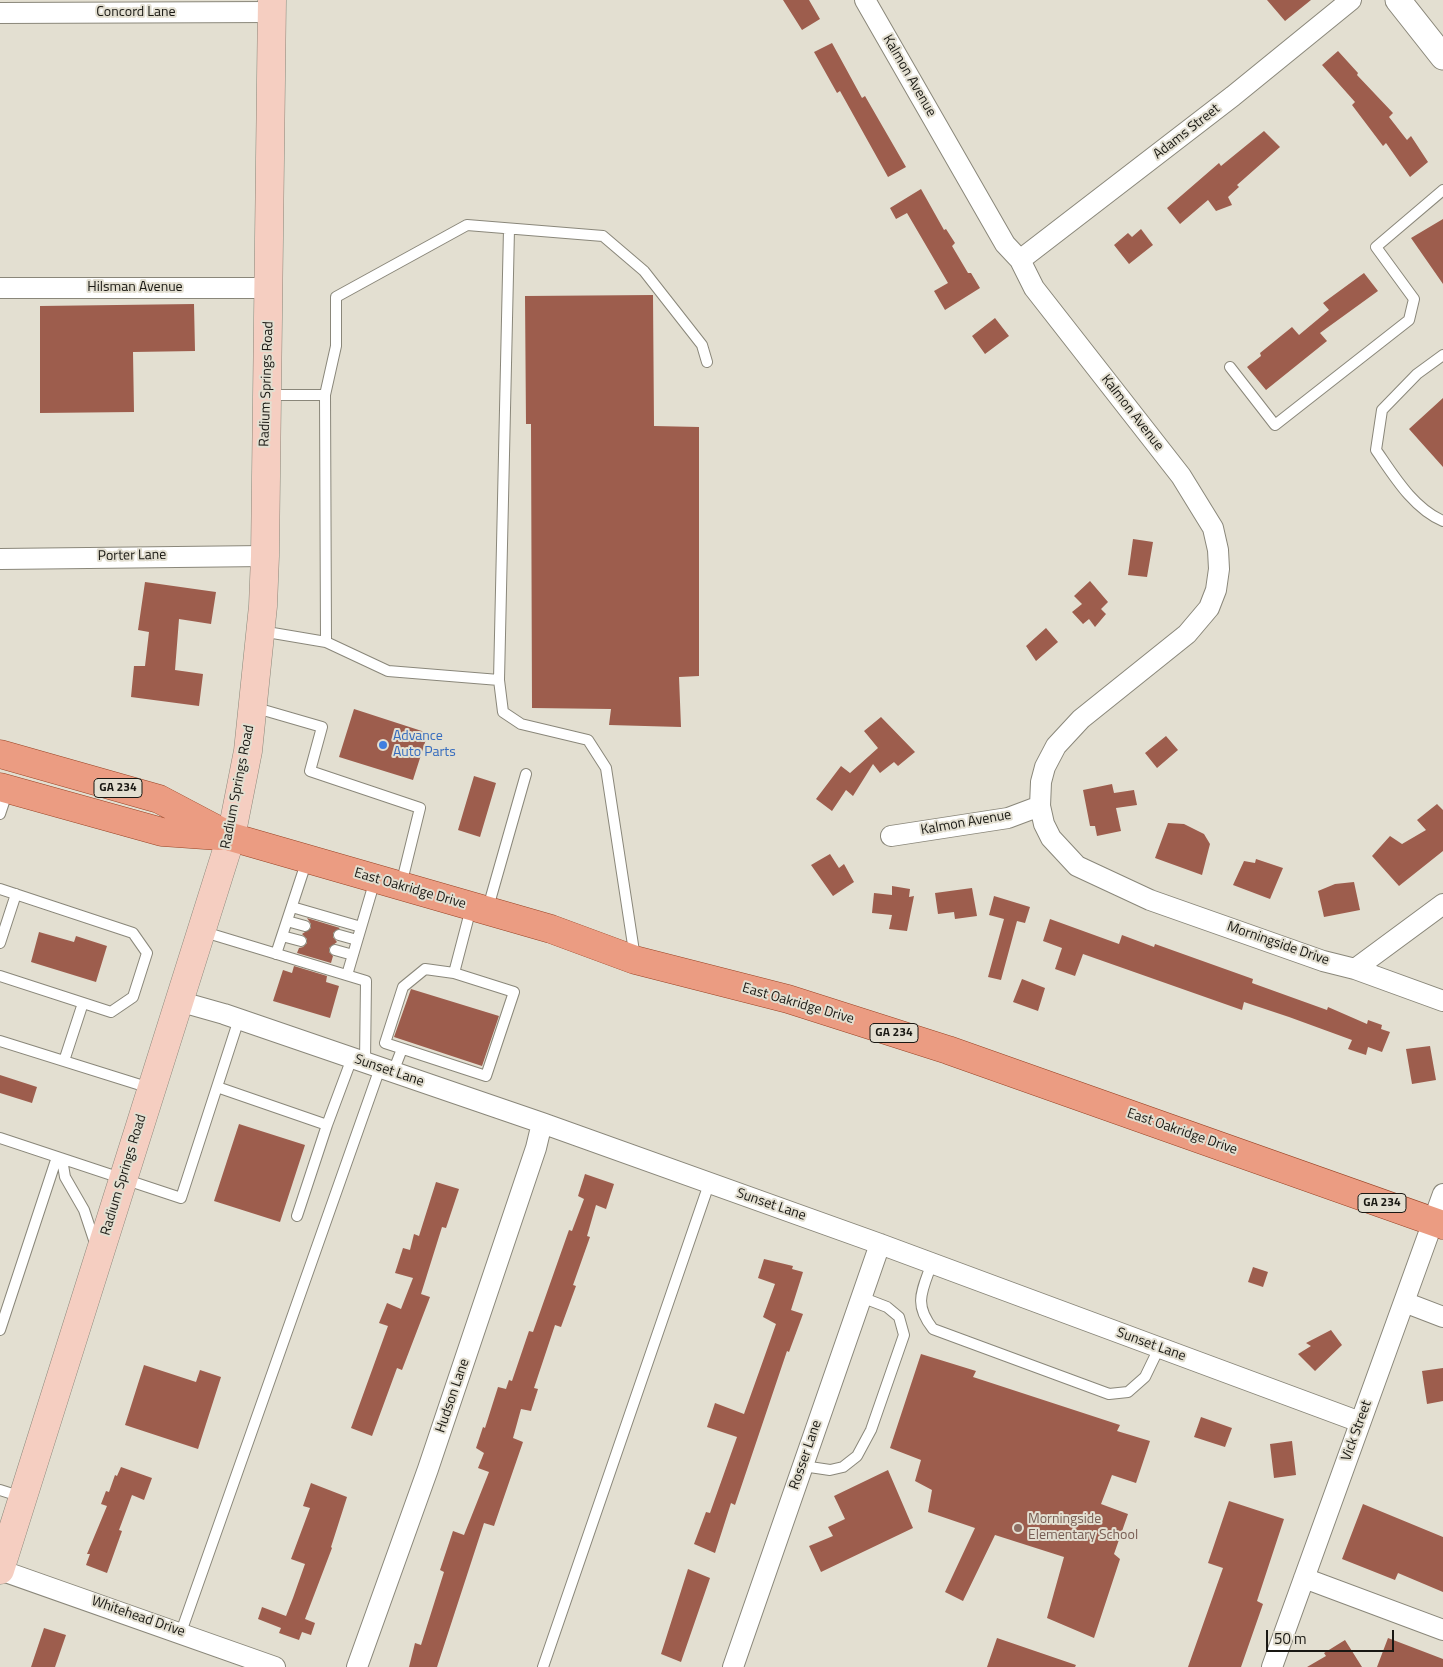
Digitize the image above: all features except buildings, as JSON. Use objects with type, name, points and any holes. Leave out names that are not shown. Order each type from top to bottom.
[{"type":"main road","name":"Radium Springs Road","points":[[1,1560],[11,1493],[99,1255],[231,837],[248,751],[260,631],[265,556],[266,395],[270,288],[272,6]]},
{"type":"main road","name":"East Oakridge Drive","points":[[0,754],[158,799],[231,837],[551,930],[636,960],[788,999],[948,1050],[1438,1223]]},
{"type":"main road","name":"East Oakridge Drive","points":[[4,788],[162,832],[231,837]]},
{"type":"street","name":"Kalmon Avenue","points":[[865,0],[1005,244],[1020,260],[1034,288],[1181,476],[1213,528],[1218,550],[1219,569],[1216,590],[1209,608],[1187,634],[1081,719],[1056,746],[1045,766],[1041,782],[1040,806],[1044,824],[1051,838],[1064,855],[1077,866],[1114,883]]},
{"type":"street","name":"Adams Street","points":[[1020,260],[1233,96],[1351,0]]},
{"type":"street","points":[[1405,2],[1443,57]]},
{"type":"street","name":"Concord Lane","points":[[0,13],[272,6]]},
{"type":"street","name":"Hilsman Avenue","points":[[0,288],[270,288]]},
{"type":"street","name":"Porter Lane","points":[[0,559],[265,556]]},
{"type":"street","name":"Kalmon Avenue","points":[[892,836],[1008,818],[1040,806]]},
{"type":"street","name":"Morningside Drive","points":[[1114,883],[1150,900],[1323,961],[1355,969],[1443,1002]]},
{"type":"street","points":[[1355,969],[1443,904]]},
{"type":"street","name":"Sunset Lane","points":[[178,1000],[542,1123],[932,1263],[1360,1422]]},
{"type":"street","name":"Hudson Lane","points":[[357,1667],[428,1469],[536,1148],[542,1123]]},
{"type":"street","name":"Vick Street","points":[[1272,1667],[1404,1302],[1438,1223],[1443,1194]]},
{"type":"street","name":"Rosser Lane","points":[[733,1667],[880,1244]]},
{"type":"street","points":[[1404,1302],[1443,1317]]},
{"type":"street","name":"Whitehead Drive","points":[[1,1560],[181,1632],[275,1667]]},
{"type":"street","points":[[1304,1578],[1443,1630]]},
{"type":"lane","points":[[1230,367],[1274,425],[1409,320],[1414,299],[1376,247],[1441,195]]},
{"type":"lane","points":[[326,642],[325,395],[336,346],[336,297],[467,225],[604,236],[644,271],[702,345],[707,362]]},
{"type":"lane","points":[[509,228],[499,680],[503,712],[521,724],[588,740],[606,768],[636,960]]},
{"type":"lane","points":[[1443,355],[1417,374],[1382,410],[1376,450],[1401,486],[1433,517],[1443,521]]},
{"type":"lane","points":[[266,395],[325,395]]},
{"type":"lane","points":[[260,631],[326,642],[388,671],[499,680]]},
{"type":"lane","points":[[252,707],[322,726],[310,771],[420,808],[388,883],[361,927],[347,975]]},
{"type":"lane","points":[[454,972],[479,909],[526,774]]},
{"type":"lane","points":[[0,814],[4,788]]},
{"type":"lane","points":[[276,954],[308,860]]},
{"type":"lane","points":[[0,889],[133,933],[146,953],[132,997],[111,1012],[0,976]]},
{"type":"lane","points":[[0,943],[16,894]]},
{"type":"lane","points":[[292,907],[361,927]]},
{"type":"lane","points":[[287,921],[305,926]]},
{"type":"lane","points":[[181,1632],[373,1065],[366,981],[200,931]]},
{"type":"lane","points":[[339,935],[358,940]]},
{"type":"lane","points":[[282,936],[301,941]]},
{"type":"lane","points":[[335,950],[353,955]]},
{"type":"lane","points":[[425,969],[454,972],[514,992],[486,1076],[385,1043],[403,987],[425,969]]},
{"type":"lane","points":[[64,1061],[83,1003]]},
{"type":"lane","points":[[0,1138],[180,1198],[238,1019]]},
{"type":"lane","points":[[0,1041],[151,1089]]},
{"type":"lane","points":[[297,1216],[327,1125],[373,1065],[402,1048]]},
{"type":"lane","points":[[217,1087],[327,1125]]},
{"type":"lane","points":[[60,1158],[65,1177],[84,1210],[99,1255]]},
{"type":"lane","points":[[0,1330],[60,1158]]},
{"type":"lane","points":[[543,1667],[709,1184]]},
{"type":"lane","points":[[932,1263],[922,1290],[921,1300],[922,1315],[933,1329],[1108,1394],[1128,1392],[1145,1377],[1160,1348]]},
{"type":"lane","points":[[802,1466],[830,1470],[843,1467],[857,1456],[872,1430],[904,1335],[899,1318],[887,1307],[861,1298]]},
{"type":"place","name":"Advance Auto Parts","points":[[383,745]]},
{"type":"place","name":"Morningside Elementary School","points":[[1018,1528]]}]
